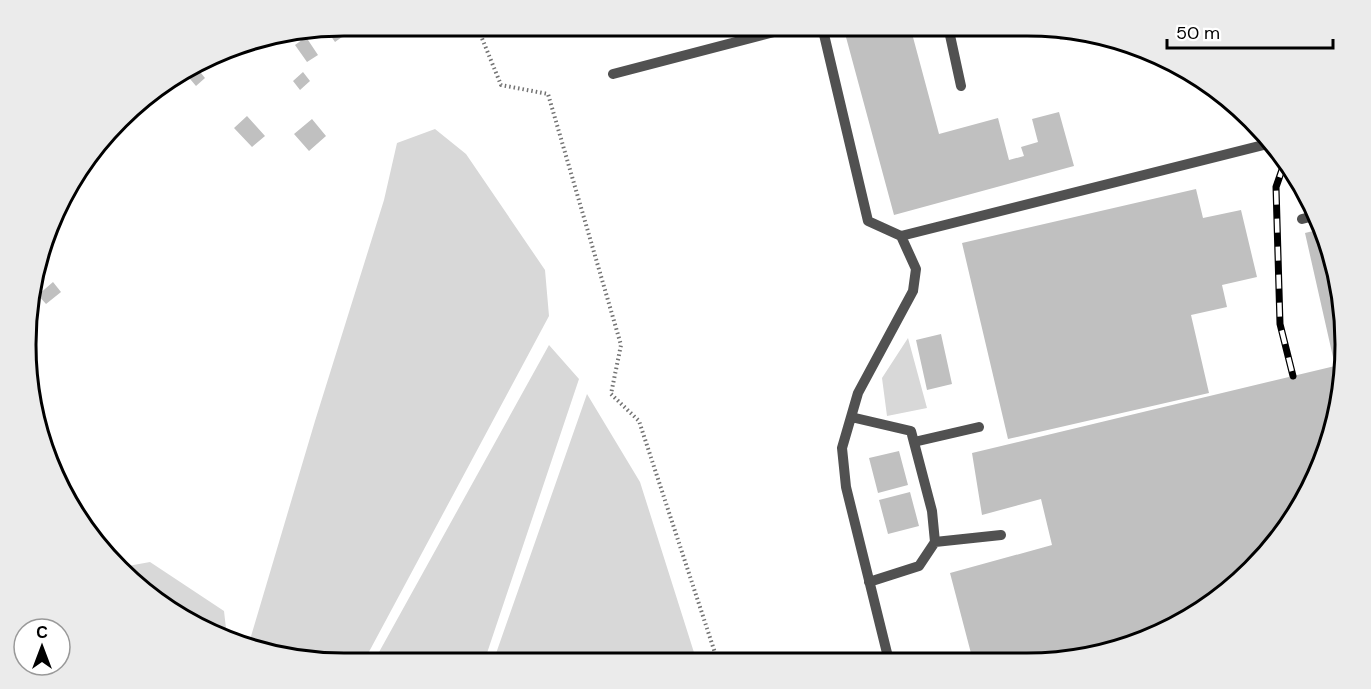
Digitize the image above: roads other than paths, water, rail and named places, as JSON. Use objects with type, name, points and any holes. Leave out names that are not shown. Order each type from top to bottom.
[{"type":"lane","points":[[613,74],[759,36]]},
{"type":"lane","points":[[824,36],[868,221],[901,236],[1262,145]]},
{"type":"lane","points":[[950,36],[961,86]]},
{"type":"lane","points":[[1302,219],[1308,218]]},
{"type":"lane","points":[[887,653],[846,487],[842,448],[858,393],[913,291],[916,269],[901,236]]},
{"type":"lane","points":[[851,417],[911,431],[932,511],[935,542],[919,566],[869,582]]},
{"type":"lane","points":[[914,442],[979,427]]},
{"type":"lane","points":[[935,542],[1000,535]]},
{"type":"railway","points":[[1282,171],[1276,187],[1280,324],[1293,376]]}]
